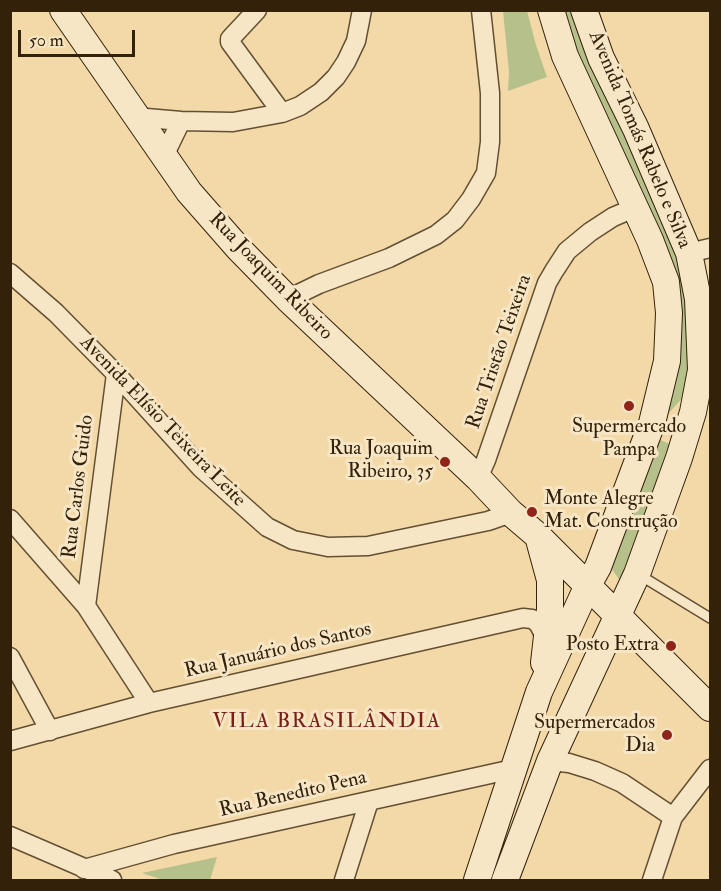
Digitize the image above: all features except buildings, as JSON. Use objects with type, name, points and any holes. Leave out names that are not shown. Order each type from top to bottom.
[{"type":"main road","name":"Rua Joaquim Ribeiro","points":[[63,10],[189,192],[239,249],[288,300],[478,478],[511,513]]},
{"type":"main road","name":"Avenida Tomás Rabelo e Silva","points":[[539,692],[598,567],[652,423],[667,361],[669,313],[666,282],[650,240],[565,56],[550,10]]},
{"type":"main road","name":"Avenida Tomás Rabelo e Silva","points":[[508,873],[550,761],[637,574],[693,412],[701,370],[698,299],[700,250],[601,58],[584,10]]},
{"type":"main road","points":[[652,423],[685,437]]},
{"type":"main road","points":[[511,513],[538,536],[711,708]]},
{"type":"main road","points":[[477,880],[539,692],[547,640],[550,580],[538,536]]},
{"type":"main road","points":[[488,848],[508,873]]},
{"type":"street","points":[[257,10],[230,39],[230,42],[282,113]]},
{"type":"street","points":[[135,117],[233,122],[282,113],[321,92],[336,77],[356,41],[362,10]]},
{"type":"street","points":[[288,300],[319,285],[389,258],[436,235],[455,220],[471,199],[486,173],[490,142],[490,93],[481,10]]},
{"type":"street","points":[[164,156],[181,121]]},
{"type":"street","name":"Rua Tristão Teixeira","points":[[478,478],[547,283],[567,250],[590,232],[634,208]]},
{"type":"street","name":"Avenida Elísio Teixeira Leite","points":[[10,273],[56,313],[116,374],[201,468],[267,527],[293,540],[328,547],[368,546],[511,513]]},
{"type":"street","name":"Rua Carlos Guido","points":[[86,606],[116,374]]},
{"type":"street","points":[[10,519],[86,606],[149,703]]},
{"type":"street","name":"Rua Januário dos Santos","points":[[10,741],[149,703],[523,618],[532,618],[538,623],[547,640]]},
{"type":"street","points":[[10,657],[50,730]]},
{"type":"street","points":[[550,761],[569,763],[595,771],[621,783],[673,817]]},
{"type":"street","name":"Rua Benedito Pena","points":[[84,869],[174,844],[513,769]]},
{"type":"street","points":[[651,880],[673,817],[711,769]]},
{"type":"street","points":[[344,880],[369,801]]},
{"type":"street","points":[[10,836],[112,880]]},
{"type":"lane","points":[[637,574],[711,618]]},
{"type":"green space","points":[[503,11],[527,11],[547,77],[508,91],[509,72]]},
{"type":"green space","points":[[563,11],[576,11],[670,235],[683,276],[691,368],[684,396],[668,414],[679,337],[617,145],[601,103],[572,41]]},
{"type":"green space","points":[[656,438],[672,445],[621,582],[611,568]]},
{"type":"green space","points":[[217,857],[210,880],[163,880],[142,873]]},
{"type":"place","name":"Supermercado Pampa","points":[[629,406]]},
{"type":"place","name":"Rua Joaquim Ribeiro, 35","points":[[445,462]]},
{"type":"place","name":"Monte Alegre Mat. Construção","points":[[532,512]]},
{"type":"place","name":"Posto Extra","points":[[671,646]]},
{"type":"place","name":"Supermercados Dia","points":[[667,735]]},
{"type":"district","name":"VILA BRASILÂNDIA","points":[[327,722]]}]
